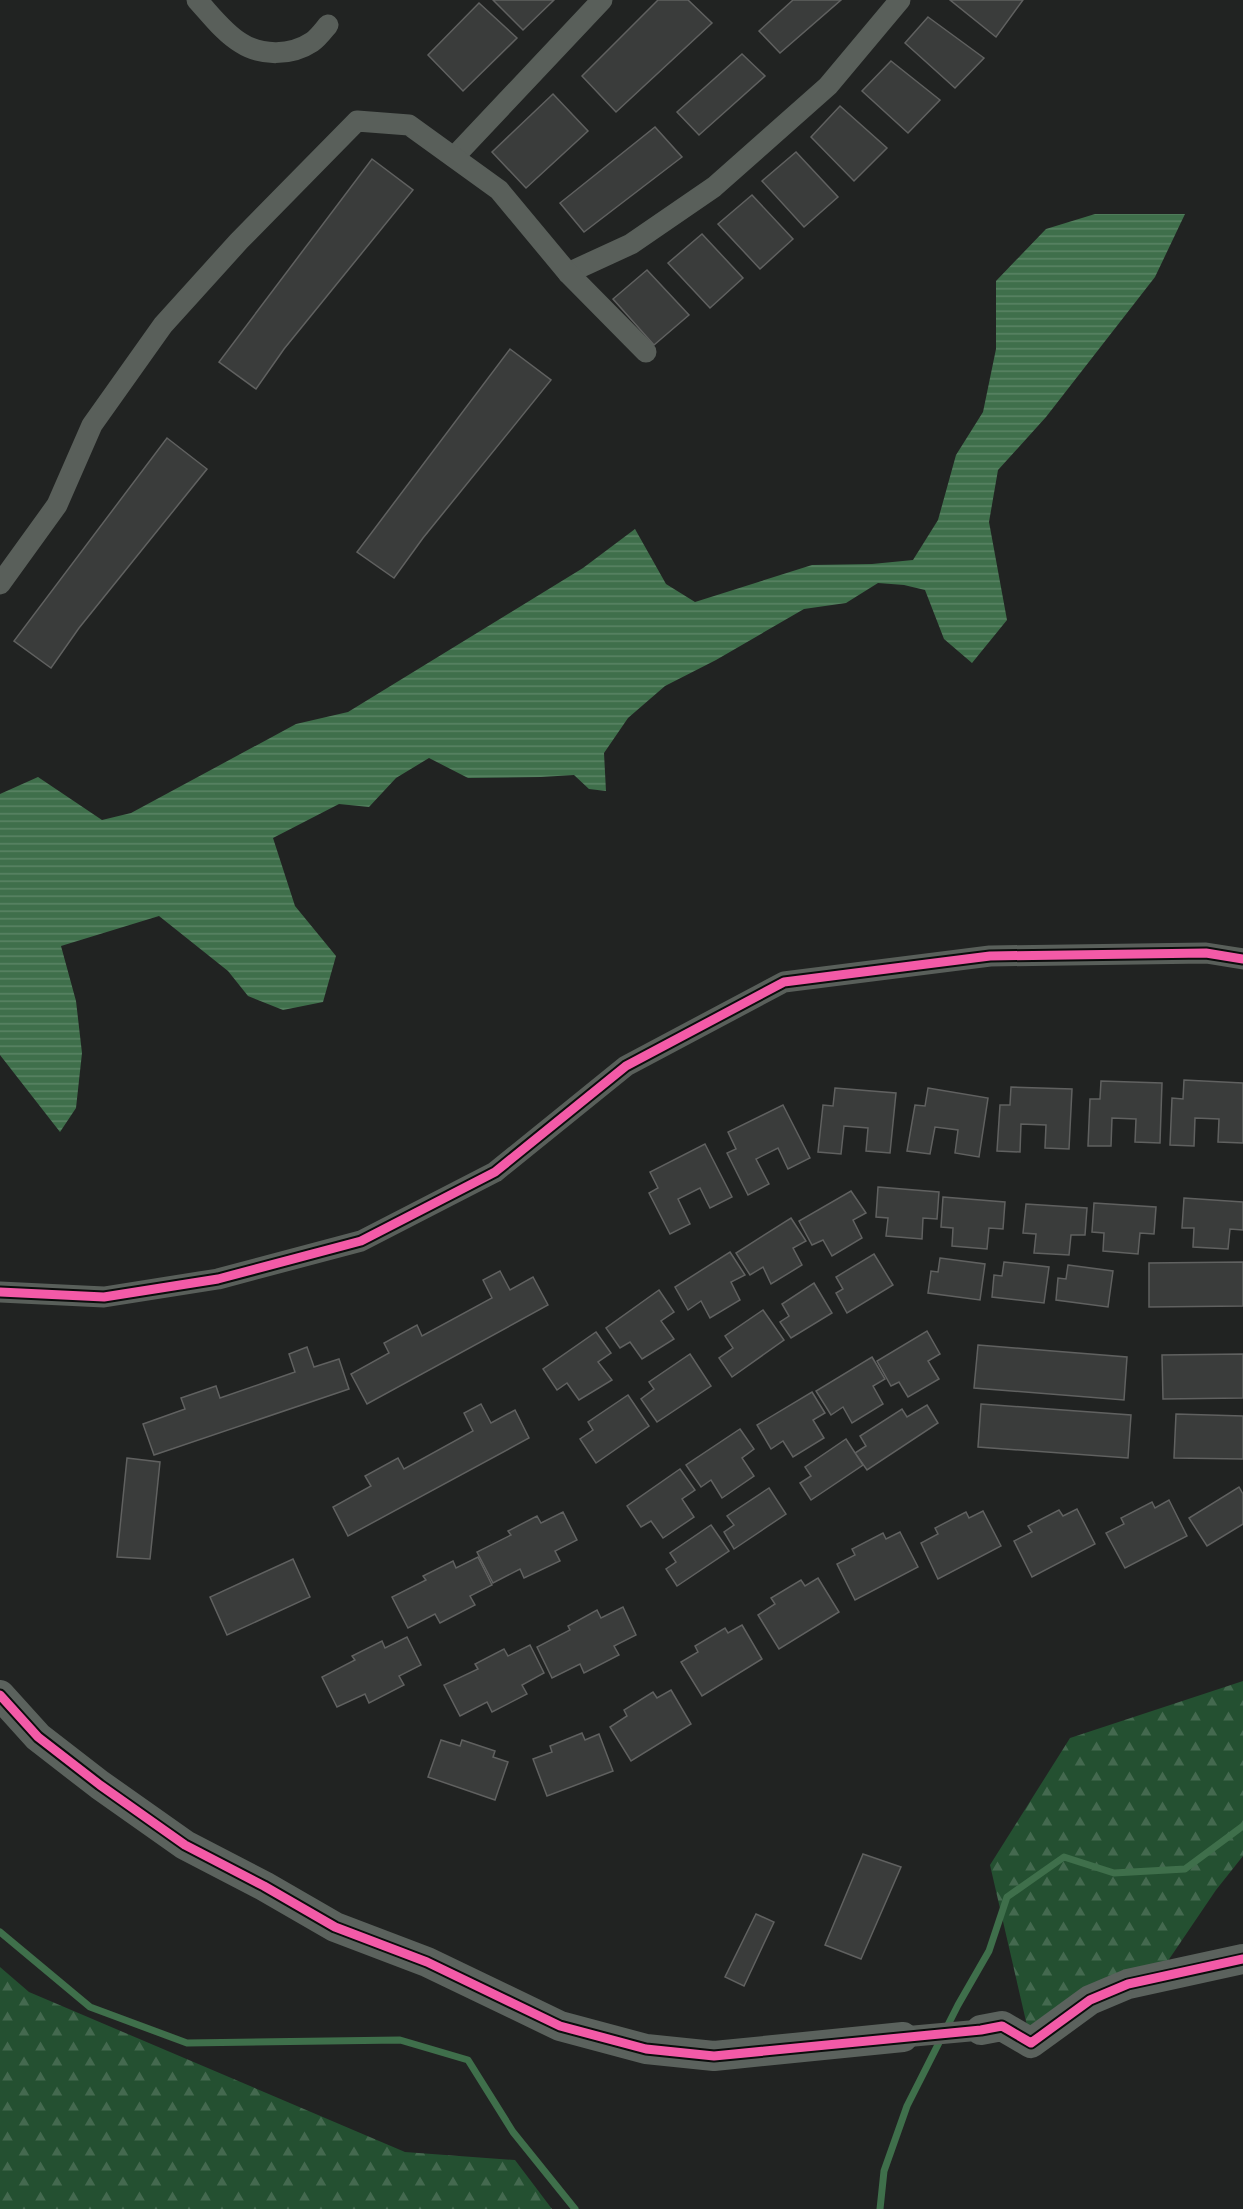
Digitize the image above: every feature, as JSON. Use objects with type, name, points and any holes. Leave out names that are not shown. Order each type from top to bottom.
[{"type":"street","points":[[197,0],[240,42],[258,51],[277,54],[301,47],[312,42],[328,25]]},
{"type":"street","points":[[454,157],[602,0]]},
{"type":"street","points":[[568,273],[631,244],[714,187],[828,86],[900,0]]},
{"type":"street","points":[[0,584],[57,505],[92,425],[163,325],[239,241],[357,121],[409,125],[499,190],[568,273],[646,352]]},
{"type":"street","points":[[0,1292],[104,1297],[218,1279],[361,1241],[495,1172],[626,1066],[784,982],[990,956],[1206,952],[1243,959]]},
{"type":"street","points":[[0,1695],[38,1737],[100,1785],[185,1845],[264,1886],[335,1927],[427,1962],[560,2026],[646,2049],[714,2056],[981,2030],[1002,2026],[1031,2043],[1090,2000],[1128,1984],[1243,1959]]},
{"type":"green space","points":[[1243,1681],[1243,1856],[1216,1890],[1155,1980],[1031,2043],[990,1865],[1070,1738]]},
{"type":"green space","points":[[0,1967],[29,1992],[405,2152],[515,2160],[552,2209],[0,2209]]},
{"type":"shaded area","points":[[1095,214],[1185,214],[1155,277],[1046,417],[998,470],[989,522],[1007,620],[972,663],[944,639],[925,590],[904,585],[878,583],[846,603],[804,609],[716,660],[665,686],[628,718],[604,753],[606,791],[589,789],[574,775],[468,778],[429,758],[396,778],[369,807],[339,804],[273,838],[295,906],[336,956],[323,1002],[283,1010],[248,996],[228,971],[159,916],[61,946],[76,1001],[82,1053],[76,1108],[60,1132],[0,1055],[0,794],[38,777],[102,820],[131,813],[296,724],[348,712],[583,568],[635,529],[666,584],[695,602],[812,565],[872,564],[913,560],[938,520],[956,455],[983,412],[996,349],[996,281],[1046,229]]},
{"type":"building","points":[[493,0],[554,0],[523,30]]},
{"type":"building","points":[[658,0],[688,0],[712,23],[616,112],[582,76]]},
{"type":"building","points":[[793,0],[841,0],[780,53],[759,31]]},
{"type":"building","points":[[950,0],[1023,0],[996,37]]},
{"type":"building","points":[[479,3],[517,38],[463,91],[428,55]]},
{"type":"building","points":[[928,17],[984,58],[955,88],[905,43]]},
{"type":"building","points":[[742,54],[765,76],[699,135],[677,112]]},
{"type":"building","points":[[891,61],[940,100],[908,133],[862,91]]},
{"type":"building","points":[[553,94],[588,131],[526,188],[492,152]]},
{"type":"building","points":[[840,106],[887,148],[854,181],[811,137]]},
{"type":"building","points":[[655,127],[682,157],[584,232],[560,203]]},
{"type":"building","points":[[796,152],[838,197],[804,227],[762,181]]},
{"type":"building","points":[[372,159],[413,190],[284,349],[256,389],[219,362]]},
{"type":"building","points":[[752,195],[793,239],[760,269],[718,224]]},
{"type":"building","points":[[702,234],[743,278],[710,308],[668,263]]},
{"type":"building","points":[[647,270],[689,315],[654,345],[613,299]]},
{"type":"building","points":[[510,349],[551,380],[423,538],[394,578],[357,552]]},
{"type":"building","points":[[167,438],[207,469],[79,628],[51,668],[14,641]]},
{"type":"building","points":[[1184,1080],[1243,1083],[1243,1143],[1218,1142],[1219,1119],[1195,1118],[1194,1146],[1170,1145],[1172,1098],[1183,1099]]},
{"type":"building","points":[[1101,1081],[1162,1083],[1160,1143],[1135,1142],[1136,1119],[1112,1118],[1111,1146],[1088,1146],[1090,1099],[1100,1099]]},
{"type":"building","points":[[1011,1087],[1072,1089],[1069,1149],[1045,1148],[1046,1125],[1021,1124],[1020,1152],[997,1151],[1000,1105],[1010,1105]]},
{"type":"building","points":[[835,1088],[896,1093],[890,1153],[866,1151],[868,1128],[844,1126],[841,1154],[818,1152],[823,1105],[833,1106]]},
{"type":"building","points":[[928,1088],[988,1098],[979,1157],[955,1153],[958,1130],[935,1127],[930,1154],[907,1151],[915,1105],[925,1106]]},
{"type":"building","points":[[783,1105],[810,1158],[788,1169],[778,1148],[756,1159],[769,1184],[748,1195],[727,1153],[736,1149],[728,1132]]},
{"type":"building","points":[[705,1144],[732,1197],[710,1208],[700,1188],[678,1199],[690,1224],[670,1234],[649,1193],[658,1188],[650,1172]]},
{"type":"building","points":[[878,1187],[939,1192],[937,1219],[923,1218],[922,1239],[886,1236],[888,1218],[876,1217]]},
{"type":"building","points":[[851,1191],[866,1213],[853,1220],[862,1238],[832,1256],[823,1240],[812,1245],[799,1221]]},
{"type":"building","points":[[943,1197],[1005,1202],[1003,1229],[989,1228],[987,1249],[952,1246],[953,1228],[941,1227]]},
{"type":"building","points":[[1184,1198],[1243,1202],[1243,1230],[1230,1229],[1228,1249],[1193,1247],[1194,1228],[1182,1228]]},
{"type":"building","points":[[1094,1203],[1156,1207],[1154,1234],[1140,1233],[1138,1254],[1103,1251],[1104,1233],[1092,1232]]},
{"type":"building","points":[[1026,1204],[1087,1208],[1085,1235],[1071,1235],[1069,1255],[1034,1253],[1036,1234],[1023,1233]]},
{"type":"building","points":[[791,1218],[806,1241],[793,1248],[802,1265],[771,1284],[763,1267],[750,1275],[736,1253]]},
{"type":"building","points":[[730,1252],[745,1275],[731,1282],[740,1300],[710,1318],[701,1301],[688,1310],[675,1287]]},
{"type":"building","points":[[874,1254],[893,1285],[847,1313],[836,1293],[843,1289],[836,1277]]},
{"type":"building","points":[[940,1258],[985,1264],[980,1300],[928,1293],[931,1271],[938,1272]]},
{"type":"building","points":[[1004,1262],[1049,1267],[1044,1303],[992,1297],[994,1275],[1002,1276]]},
{"type":"building","points":[[1243,1262],[1243,1306],[1149,1307],[1149,1263]]},
{"type":"building","points":[[1068,1265],[1113,1271],[1108,1307],[1056,1300],[1058,1278],[1066,1279]]},
{"type":"building","points":[[500,1271],[510,1290],[533,1277],[548,1305],[367,1404],[351,1374],[389,1353],[384,1343],[417,1325],[422,1336],[492,1298],[483,1280]]},
{"type":"building","points":[[814,1283],[832,1313],[791,1338],[780,1322],[789,1316],[782,1304]]},
{"type":"building","points":[[659,1290],[674,1312],[661,1321],[674,1339],[642,1359],[630,1342],[620,1348],[606,1328]]},
{"type":"building","points":[[763,1310],[784,1340],[732,1377],[719,1358],[733,1348],[725,1336]]},
{"type":"building","points":[[927,1331],[940,1354],[928,1361],[939,1379],[908,1397],[899,1382],[891,1386],[877,1361]]},
{"type":"building","points":[[596,1332],[611,1353],[598,1362],[612,1380],[579,1400],[567,1383],[557,1390],[543,1369]]},
{"type":"building","points":[[978,1345],[1127,1357],[1124,1400],[974,1388]]},
{"type":"building","points":[[307,1347],[314,1367],[339,1359],[349,1389],[154,1455],[143,1424],[185,1409],[181,1398],[216,1386],[220,1398],[295,1372],[289,1354]]},
{"type":"building","points":[[690,1354],[711,1386],[657,1422],[641,1399],[654,1389],[649,1382]]},
{"type":"building","points":[[1243,1354],[1243,1398],[1163,1399],[1162,1355]]},
{"type":"building","points":[[872,1357],[885,1379],[873,1386],[883,1404],[852,1423],[843,1407],[831,1415],[816,1391]]},
{"type":"building","points":[[812,1392],[825,1413],[813,1420],[824,1438],[793,1457],[783,1441],[771,1449],[757,1425]]},
{"type":"building","points":[[628,1395],[649,1426],[596,1463],[580,1439],[593,1430],[588,1422]]},
{"type":"building","points":[[481,1404],[491,1423],[515,1410],[529,1438],[348,1536],[333,1507],[371,1486],[365,1476],[398,1458],[404,1469],[473,1431],[464,1413]]},
{"type":"building","points":[[981,1404],[1131,1415],[1128,1458],[978,1447]]},
{"type":"building","points":[[927,1405],[938,1423],[867,1470],[855,1453],[866,1446],[860,1436],[902,1409],[907,1417]]},
{"type":"building","points":[[1176,1414],[1243,1416],[1243,1459],[1174,1458]]},
{"type":"building","points":[[740,1429],[754,1449],[742,1458],[754,1476],[722,1498],[711,1480],[701,1487],[686,1465]]},
{"type":"building","points":[[846,1439],[863,1465],[811,1500],[800,1483],[811,1476],[805,1467]]},
{"type":"building","points":[[127,1458],[160,1462],[150,1559],[117,1557]]},
{"type":"building","points":[[680,1469],[695,1490],[682,1499],[694,1517],[663,1538],[651,1521],[641,1527],[627,1506]]},
{"type":"building","points":[[1239,1487],[1243,1494],[1243,1524],[1207,1546],[1189,1518]]},
{"type":"building","points":[[769,1488],[786,1514],[734,1549],[724,1532],[734,1525],[727,1516]]},
{"type":"building","points":[[1169,1500],[1187,1536],[1125,1568],[1106,1533],[1124,1524],[1121,1518],[1152,1502],[1155,1508]]},
{"type":"building","points":[[1077,1509],[1095,1544],[1032,1577],[1014,1541],[1032,1532],[1028,1526],[1059,1510],[1063,1516]]},
{"type":"building","points":[[983,1511],[1001,1546],[938,1579],[921,1543],[938,1534],[935,1528],[966,1512],[969,1518]]},
{"type":"building","points":[[563,1512],[577,1540],[555,1551],[560,1561],[524,1578],[520,1569],[493,1583],[477,1552],[511,1535],[508,1531],[537,1516],[541,1523]]},
{"type":"building","points":[[711,1525],[729,1551],[677,1586],[666,1569],[676,1562],[670,1553]]},
{"type":"building","points":[[900,1532],[918,1567],[855,1600],[837,1564],[855,1555],[852,1549],[883,1533],[886,1539]]},
{"type":"building","points":[[478,1557],[492,1585],[470,1596],[475,1605],[440,1623],[435,1614],[408,1628],[392,1597],[426,1580],[423,1576],[453,1561],[456,1568]]},
{"type":"building","points":[[293,1559],[310,1597],[227,1635],[210,1597]]},
{"type":"building","points":[[818,1578],[839,1612],[779,1649],[758,1615],[775,1604],[771,1598],[801,1580],[805,1586]]},
{"type":"building","points":[[623,1607],[636,1635],[614,1646],[619,1655],[584,1673],[580,1664],[552,1678],[537,1647],[570,1630],[568,1626],[597,1610],[601,1618]]},
{"type":"building","points":[[742,1625],[762,1659],[702,1696],[681,1662],[698,1652],[695,1646],[725,1628],[728,1633]]},
{"type":"building","points":[[407,1637],[421,1665],[399,1676],[404,1685],[369,1703],[365,1694],[337,1707],[322,1677],[355,1660],[352,1656],[382,1641],[385,1648]]},
{"type":"building","points":[[530,1645],[544,1673],[522,1685],[527,1694],[492,1712],[487,1702],[460,1716],[444,1685],[478,1669],[475,1664],[504,1649],[508,1656]]},
{"type":"building","points":[[671,1690],[691,1724],[631,1761],[610,1727],[627,1716],[624,1710],[653,1692],[657,1698]]},
{"type":"building","points":[[582,1733],[585,1740],[599,1734],[613,1771],[547,1796],[533,1759],[552,1752],[550,1746]]},
{"type":"building","points":[[441,1740],[460,1746],[462,1740],[495,1751],[493,1757],[508,1762],[495,1800],[428,1777]]},
{"type":"building","points":[[863,1854],[901,1867],[861,1959],[825,1945]]},
{"type":"building","points":[[756,1914],[774,1922],[744,1986],[725,1977]]},
{"type":"waterway","points":[[880,2209],[884,2171],[907,2106],[958,2005],[989,1951],[1007,1897],[1064,1857],[1114,1873],[1185,1869],[1243,1826]]},
{"type":"waterway","points":[[0,1932],[90,2007],[187,2043],[400,2040],[468,2060],[513,2132],[575,2209]]},
{"type":"cycle path","points":[[0,1292],[104,1297],[218,1279],[361,1241],[495,1172],[626,1066],[784,982],[990,956],[1206,953],[1243,959]]},
{"type":"cycle path","points":[[0,1695],[38,1737],[100,1785],[185,1845],[264,1886],[335,1927],[427,1962],[560,2026],[646,2049],[714,2056],[981,2030],[1002,2026],[1031,2043],[1090,2000],[1128,1984],[1243,1959]]}]
